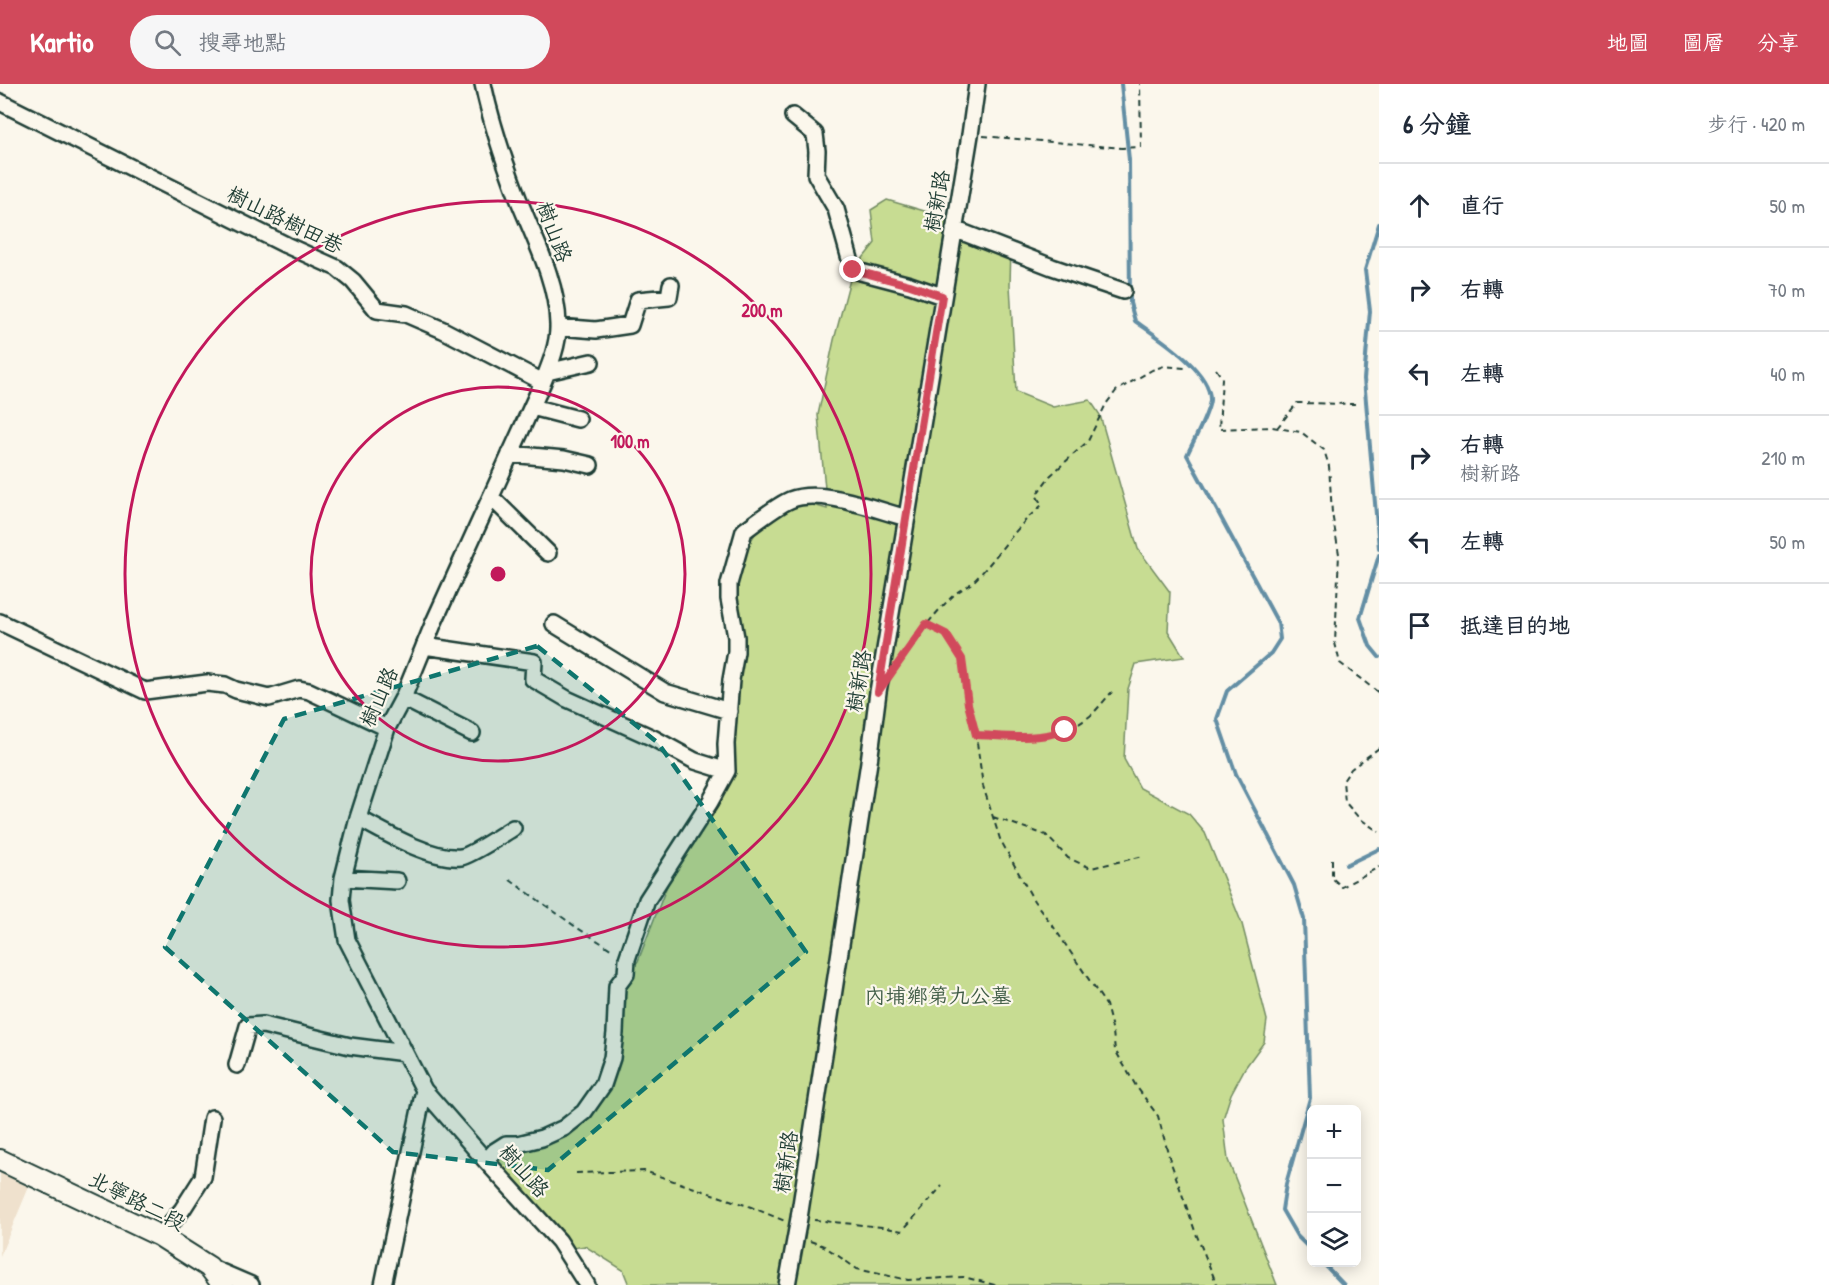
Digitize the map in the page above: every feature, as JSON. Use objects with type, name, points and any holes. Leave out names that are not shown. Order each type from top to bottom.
[{"type":"main road","name":"北寧路二段","points":[[0,1160],[160,1236],[209,1268]]},
{"type":"main road","points":[[209,1268],[223,1285]]},
{"type":"street","name":"樹山路","points":[[483,84],[488,109],[517,195],[556,299],[558,327],[552,359],[545,377],[424,646],[403,698],[387,728],[358,818],[343,878],[341,900],[347,940],[424,1090],[559,1240],[587,1285]]},
{"type":"street","name":"樹新路","points":[[787,1285],[878,692],[977,84]]},
{"type":"street","name":"樹山路樹田巷","points":[[0,102],[286,245],[337,268],[353,281],[377,310],[406,314],[545,377]]},
{"type":"street","points":[[793,116],[815,134],[816,175],[836,209],[853,270],[942,296]]},
{"type":"street","points":[[954,229],[1052,267],[1123,291]]},
{"type":"street","points":[[558,327],[596,330],[630,325],[638,300],[669,297],[671,285]]},
{"type":"street","points":[[545,377],[591,362]]},
{"type":"street","points":[[532,407],[578,419]]},
{"type":"street","points":[[510,454],[564,459],[590,465]]},
{"type":"street","points":[[486,1161],[506,1144],[518,1144],[542,1138],[564,1128],[584,1112],[603,1085],[612,1058],[617,986],[626,974],[627,959],[647,900],[710,802],[727,771],[726,744],[731,680],[736,652],[729,584],[744,531],[790,499],[815,495],[841,499],[907,518]]},
{"type":"street","points":[[490,497],[548,553]]},
{"type":"street","points":[[0,622],[145,691],[207,683],[225,685],[269,698],[299,689],[309,691],[387,728]]},
{"type":"street","points":[[554,624],[666,692],[729,711]]},
{"type":"street","points":[[424,646],[534,662],[533,679],[567,699],[695,760],[727,771]]},
{"type":"street","points":[[403,698],[472,734]]},
{"type":"street","points":[[358,818],[435,855],[462,858],[513,828]]},
{"type":"street","points":[[343,878],[398,881]]},
{"type":"street","points":[[237,1065],[248,1026],[263,1025],[350,1046],[405,1053]]},
{"type":"street","points":[[383,1285],[424,1090]]},
{"type":"street","points":[[160,1236],[182,1210],[203,1177],[212,1118]]},
{"type":"street","name":"北寧路二段","points":[[209,1268],[251,1285]]},
{"type":"path","points":[[970,135],[1122,148],[1141,147],[1140,84]]},
{"type":"path","points":[[878,692],[926,624],[957,593],[973,582],[1030,514],[1042,505],[1036,495],[1050,476],[1088,441],[1106,404],[1116,391],[1152,370],[1164,366],[1185,368]]},
{"type":"path","points":[[1216,369],[1222,378],[1219,429],[1277,428],[1301,432],[1324,450],[1329,466],[1332,513],[1339,554],[1335,643],[1340,663],[1379,693]]},
{"type":"path","points":[[1277,428],[1297,404],[1355,404]]},
{"type":"path","points":[[926,624],[946,634],[962,659],[983,786],[1000,839],[1034,901],[1106,1005],[1115,1050],[1136,1086],[1158,1116],[1170,1160],[1217,1285]]},
{"type":"path","points":[[976,735],[1051,736],[1090,716],[1112,692]]},
{"type":"path","points":[[1379,748],[1351,769],[1343,781],[1345,802],[1359,818],[1379,832]]},
{"type":"path","points":[[993,817],[1046,835],[1068,858],[1091,868],[1144,856]]},
{"type":"path","points":[[1332,859],[1332,878],[1342,887],[1379,867]]},
{"type":"path","points":[[510,880],[576,927],[627,959]]},
{"type":"path","points":[[799,1218],[902,1231],[942,1186]]},
{"type":"highlighted area","points":[[537,646],[658,743],[806,952],[548,1170],[393,1152],[165,947],[284,719]]},
{"type":"shaded area","points":[[0,1173],[29,1187],[0,1256]]},
{"type":"green space","name":"內埔鄉第九公墓","points":[[887,200],[938,215],[961,219],[959,235],[1011,244],[1010,285],[1016,392],[1053,407],[1090,400],[1100,415],[1138,549],[1170,592],[1168,631],[1184,657],[1136,664],[1128,689],[1124,759],[1140,788],[1189,814],[1205,833],[1242,924],[1267,1020],[1264,1042],[1245,1068],[1231,1094],[1223,1119],[1228,1160],[1277,1285],[629,1285],[623,1270],[585,1246],[567,1249],[491,1158],[497,1153],[559,1133],[601,1083],[625,976],[638,961],[668,883],[732,774],[734,589],[748,548],[760,527],[800,501],[827,509],[818,415],[852,272],[875,243],[871,210]]},
{"type":"waterway","points":[[1121,84],[1129,160],[1130,303],[1135,321],[1181,355],[1202,377],[1208,389],[1209,406],[1187,455],[1278,623],[1280,639],[1271,653],[1227,691],[1217,719],[1236,774],[1294,885],[1304,919],[1310,1098],[1286,1184],[1282,1210],[1297,1236],[1307,1246]]},
{"type":"waterway","points":[[1379,224],[1365,270],[1370,311],[1364,379],[1379,548]]},
{"type":"waterway","points":[[1379,555],[1360,618],[1370,646],[1379,657]]},
{"type":"waterway","points":[[1346,865],[1379,849]]},
{"type":"waterway","points":[[1327,1267],[1344,1285]]},
{"type":"route","points":[[853,270],[942,296],[878,692],[926,624],[946,634],[962,659],[968,704],[976,735],[1037,737],[1051,736],[1065,730]]}]
